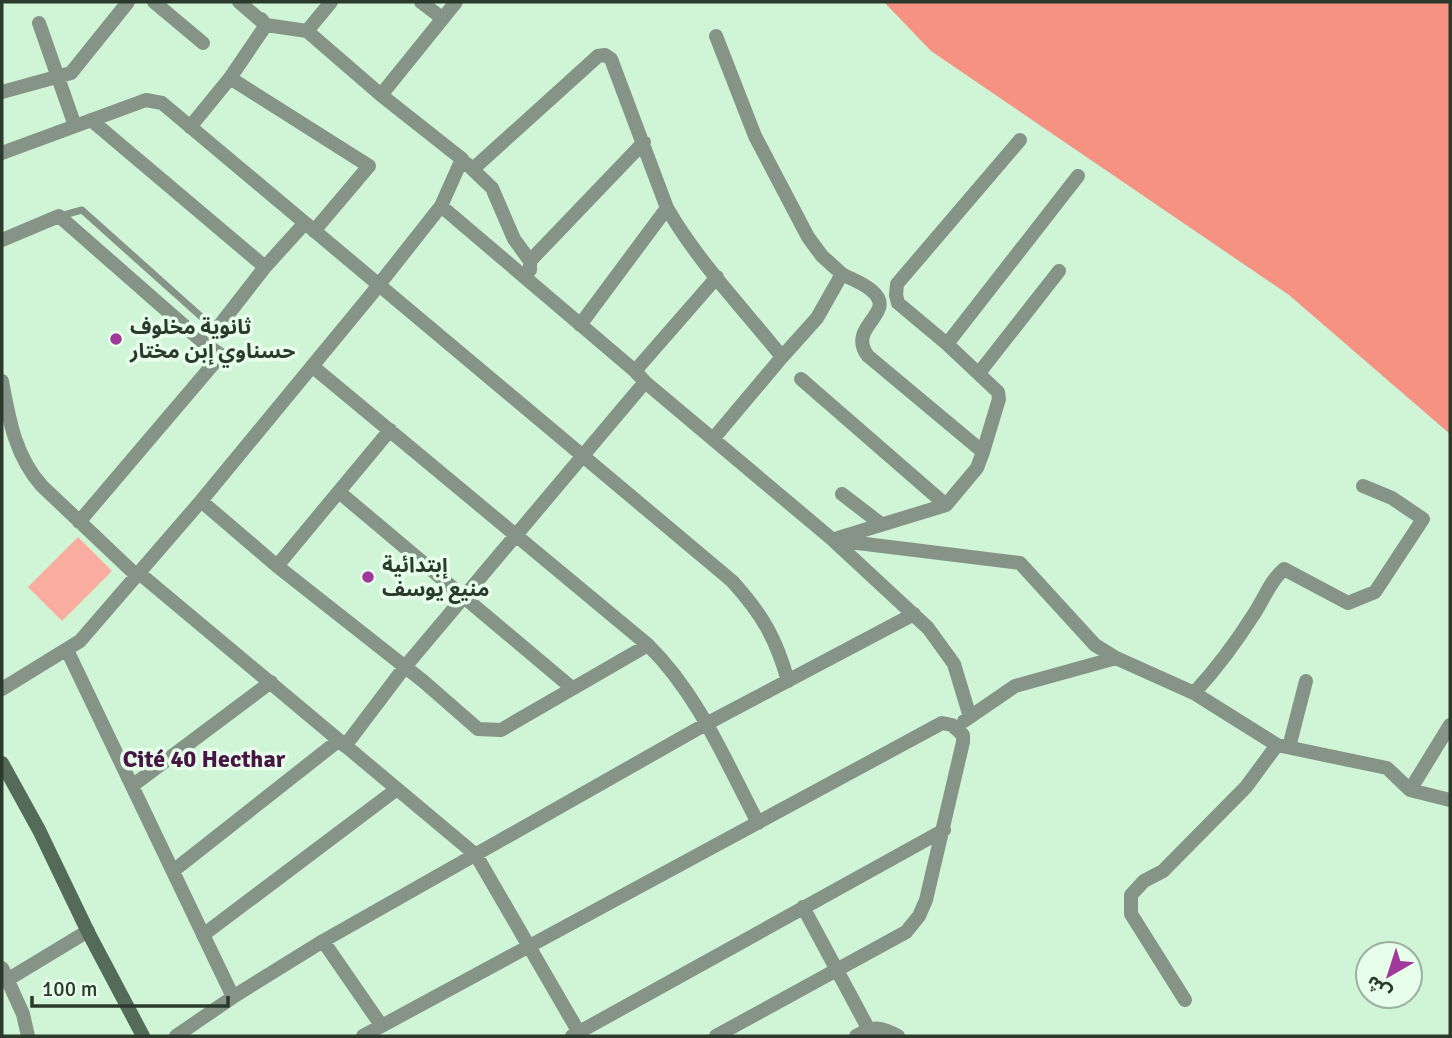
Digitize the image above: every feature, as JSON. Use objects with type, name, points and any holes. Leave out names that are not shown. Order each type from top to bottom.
[{"type":"main road","points":[[2,764],[39,830],[88,931],[144,1036]]},
{"type":"street","points":[[2,92],[71,73],[128,2]]},
{"type":"street","points":[[154,2],[203,43]]},
{"type":"street","points":[[239,2],[266,25],[307,31],[473,169],[492,188],[514,239],[530,261],[531,282]]},
{"type":"street","points":[[247,2],[266,25]]},
{"type":"street","points":[[307,31],[331,2]]},
{"type":"street","points":[[421,2],[442,18]]},
{"type":"street","points":[[381,95],[456,2]]},
{"type":"street","points":[[39,23],[75,126]]},
{"type":"street","points":[[190,127],[230,78],[266,25]]},
{"type":"street","points":[[716,36],[755,136],[808,237],[822,256],[842,274],[870,288],[878,296],[880,303],[877,313],[860,339],[861,348],[867,356],[984,452]]},
{"type":"street","points":[[473,169],[598,56],[605,55],[611,60],[667,208],[693,248],[782,356]]},
{"type":"street","points":[[205,344],[265,267],[369,166],[230,78]]},
{"type":"street","points":[[2,153],[146,100],[162,103],[732,581],[752,603],[773,636],[788,681]]},
{"type":"street","points":[[90,120],[265,267]]},
{"type":"street","points":[[833,540],[946,505],[977,468],[999,399],[993,386],[898,303],[897,284],[1020,140]]},
{"type":"street","points":[[530,261],[644,142]]},
{"type":"street","points":[[2,690],[80,641],[379,285],[441,206],[462,159]]},
{"type":"street","points":[[947,344],[1078,176]]},
{"type":"street","points":[[441,206],[833,540],[914,614],[928,628],[954,664],[970,717]]},
{"type":"street","points":[[580,325],[667,208]]},
{"type":"street","points":[[2,240],[59,216],[220,355],[79,522]]},
{"type":"street","points":[[979,373],[1059,271]]},
{"type":"street","points":[[713,439],[817,318],[842,274]]},
{"type":"street","points":[[173,871],[342,744],[584,457],[640,376],[717,277]]},
{"type":"street","points":[[312,366],[648,645],[671,668],[706,724],[758,824]]},
{"type":"street","points":[[801,379],[946,505]]},
{"type":"street","points":[[2,381],[4,402],[14,438],[23,460],[42,486],[138,574],[476,855],[577,1035],[944,830]]},
{"type":"street","points":[[276,566],[390,430]]},
{"type":"street","points":[[1194,692],[1226,657],[1259,607],[1275,576],[1284,569],[1348,603],[1375,592],[1423,519],[1392,498],[1363,486]]},
{"type":"street","points":[[339,492],[572,688]]},
{"type":"street","points":[[842,494],[881,524]]},
{"type":"street","points":[[201,500],[276,566],[478,729],[501,730],[648,645]]},
{"type":"street","points":[[833,540],[1020,564],[1094,645],[1116,658],[1194,692],[1283,746],[1387,768],[1410,790],[1450,800]]},
{"type":"street","points":[[176,1036],[323,941],[706,724],[914,614]]},
{"type":"street","points":[[66,650],[233,997]]},
{"type":"street","points":[[955,727],[1015,686],[1116,658]]},
{"type":"street","points":[[1185,1000],[1130,914],[1132,895],[1144,881],[1163,871],[1283,746],[1306,681]]},
{"type":"street","points":[[132,786],[271,682]]},
{"type":"street","points":[[363,1036],[942,723],[955,727],[962,735],[962,742],[944,830],[926,900],[915,922],[906,932],[716,1036]]},
{"type":"street","points":[[1410,790],[1450,725]]},
{"type":"street","points":[[203,935],[397,789]]},
{"type":"street","points":[[803,907],[837,970],[862,1032],[882,1028],[898,1036]]},
{"type":"street","points":[[28,1036],[23,1014],[5,974],[88,931]]},
{"type":"street","points":[[323,941],[381,1025]]},
{"type":"lane","points":[[59,216],[82,210],[216,330]]},
{"type":"shaded area","points":[[884,2],[1450,2],[1450,434],[1289,295],[931,51]]},
{"type":"shaded area","points":[[78,537],[112,571],[62,621],[28,587]]},
{"type":"place","name":"ثانوية مخلوف حسناوي إبن مختار","points":[[116,339]]},
{"type":"place","name":"إبتدائية منيع يوسف","points":[[368,577]]},
{"type":"district","name":"Cité 40 Hecthar","points":[[204,759]]}]
